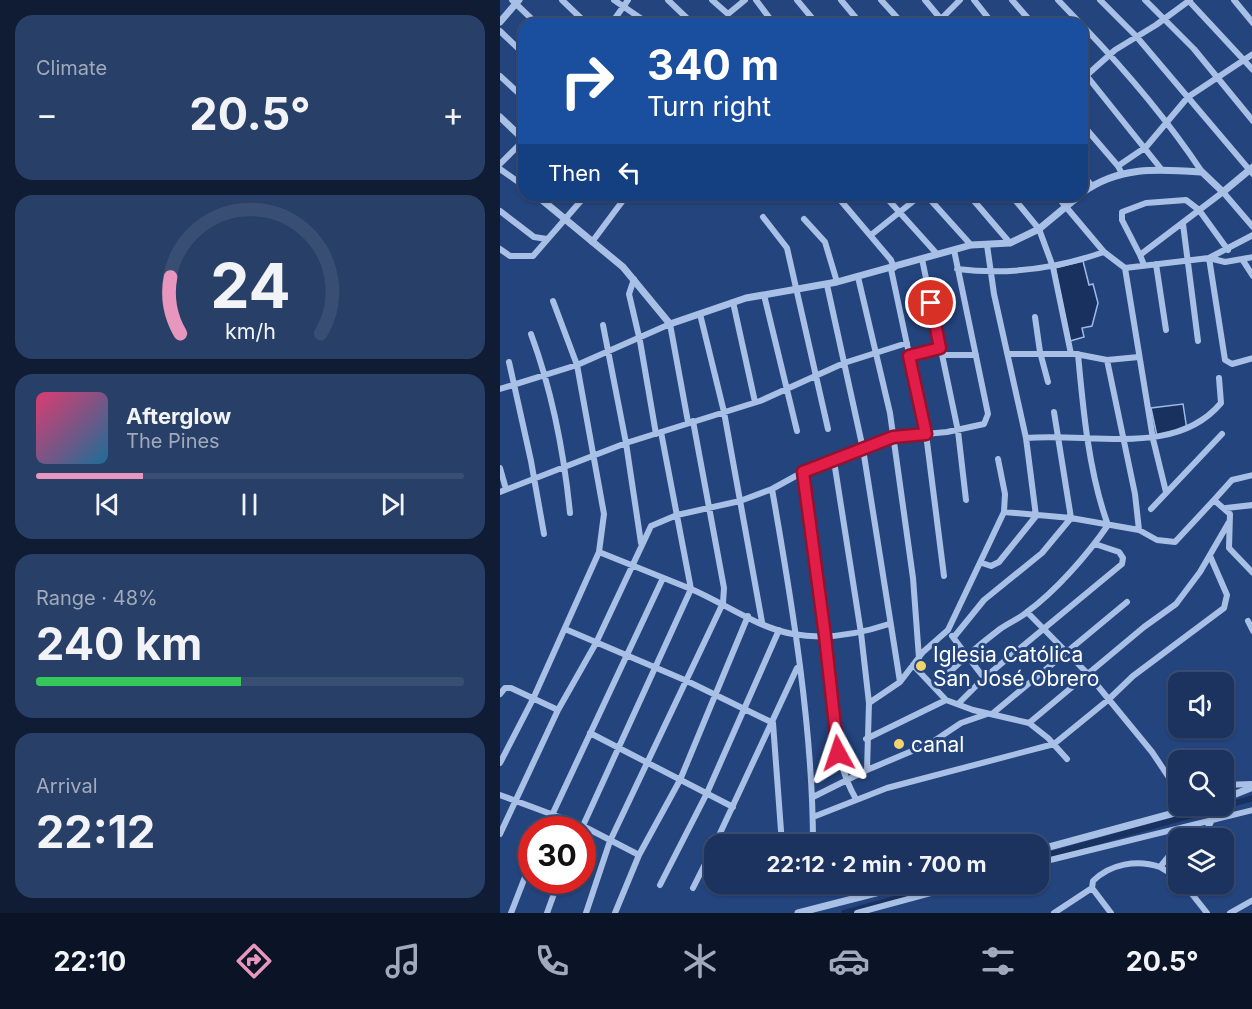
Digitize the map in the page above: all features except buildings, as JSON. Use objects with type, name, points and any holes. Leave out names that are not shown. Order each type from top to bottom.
[{"type":"street","points":[[562,0],[581,18]]},
{"type":"street","points":[[614,0],[639,18]]},
{"type":"street","points":[[615,18],[629,0]]},
{"type":"street","points":[[668,0],[687,18]]},
{"type":"street","points":[[712,0],[728,14],[745,0]]},
{"type":"street","points":[[756,0],[770,18]]},
{"type":"street","points":[[797,0],[812,18]]},
{"type":"street","points":[[840,0],[856,18]]},
{"type":"street","points":[[881,0],[898,18]]},
{"type":"street","points":[[925,0],[940,18]]},
{"type":"street","points":[[946,18],[959,0]]},
{"type":"street","points":[[974,0],[988,18]]},
{"type":"street","points":[[1012,0],[1028,18]]},
{"type":"street","points":[[1058,0],[1075,18]]},
{"type":"street","points":[[1100,0],[1136,36],[1251,171],[1140,255]]},
{"type":"street","points":[[1145,0],[1217,76],[1253,121]]},
{"type":"street","points":[[1088,70],[1136,36],[1165,19],[1189,0],[1253,70]]},
{"type":"street","points":[[1234,0],[1253,23]]},
{"type":"street","points":[[500,22],[516,1],[532,18]]},
{"type":"street","points":[[500,30],[518,48]]},
{"type":"street","points":[[1088,32],[1111,54],[1202,172],[1253,226]]},
{"type":"street","points":[[1088,189],[1120,169],[1146,147],[1188,97],[1253,54]]},
{"type":"street","points":[[500,76],[518,92]]},
{"type":"street","points":[[1088,78],[1146,147],[1162,170]]},
{"type":"street","points":[[500,117],[518,133]]},
{"type":"street","points":[[1088,131],[1120,169],[1202,172]]},
{"type":"street","points":[[518,142],[500,166],[518,181]]},
{"type":"street","points":[[1088,181],[1092,186]]},
{"type":"street","points":[[1144,265],[1122,220],[1122,212],[1146,203],[1180,198],[1199,210],[1228,250]]},
{"type":"street","points":[[543,201],[623,267],[670,324],[724,588],[723,603],[610,841],[586,913]]},
{"type":"street","points":[[500,249],[510,256],[533,256],[581,201]]},
{"type":"street","points":[[592,242],[623,201]]},
{"type":"street","points":[[841,201],[891,260],[926,434],[944,576]]},
{"type":"street","points":[[890,201],[937,254]]},
{"type":"street","points":[[871,235],[914,201]]},
{"type":"street","points":[[931,201],[971,245]]},
{"type":"street","points":[[974,201],[1010,243]]},
{"type":"street","points":[[1016,201],[1039,229],[1053,267],[1075,354],[1103,510],[1108,525]]},
{"type":"street","points":[[1060,201],[1104,252],[1125,268],[1153,439],[1166,492]]},
{"type":"street","points":[[500,388],[514,386],[577,365],[670,324],[733,302],[827,285],[892,269],[971,245],[1010,243],[1039,229],[1072,201]]},
{"type":"street","points":[[500,211],[534,237],[547,239]]},
{"type":"street","points":[[763,216],[787,248],[828,429]]},
{"type":"street","points":[[804,219],[825,242],[837,282]]},
{"type":"street","points":[[1183,224],[1198,341]]},
{"type":"street","points":[[1125,268],[1209,258],[1253,235]]},
{"type":"street","points":[[982,563],[991,566],[999,562],[1036,516],[1026,438],[990,273],[987,245]]},
{"type":"street","points":[[500,834],[558,710],[596,643],[651,526],[677,515],[740,501],[772,489],[803,472],[893,437],[958,431],[984,424],[988,414],[956,269],[954,250]]},
{"type":"street","points":[[956,269],[990,273],[1053,267],[1104,252]]},
{"type":"street","points":[[1209,258],[1225,262],[1253,257]]},
{"type":"street","points":[[1209,258],[1225,360],[1232,364],[1253,358]]},
{"type":"street","points":[[922,259],[958,431],[966,500]]},
{"type":"street","points":[[1242,259],[1253,276]]},
{"type":"street","points":[[1156,264],[1166,330]]},
{"type":"street","points":[[858,277],[893,437],[913,578],[918,658]]},
{"type":"street","points":[[587,816],[691,589],[629,294],[634,279]]},
{"type":"street","points":[[827,285],[863,449],[900,682]]},
{"type":"street","points":[[764,295],[797,431]]},
{"type":"street","points":[[500,763],[566,629],[599,552],[604,506],[595,455],[577,365],[553,301]]},
{"type":"street","points":[[733,302],[755,402]]},
{"type":"street","points":[[700,314],[724,412],[762,622]]},
{"type":"street","points":[[1035,317],[1040,352],[1048,382]]},
{"type":"street","points":[[603,325],[626,443],[641,544]]},
{"type":"street","points":[[531,334],[546,375],[565,467],[570,513]]},
{"type":"street","points":[[500,468],[503,490],[626,443],[755,402],[844,363],[907,343]]},
{"type":"street","points":[[909,356],[940,348]]},
{"type":"street","points":[[1008,354],[1040,352],[1075,354],[1107,360],[1139,357]]},
{"type":"street","points":[[943,355],[976,355]]},
{"type":"street","points":[[1107,360],[1135,494],[1139,530]]},
{"type":"street","points":[[509,362],[544,534]]},
{"type":"street","points":[[1026,438],[1057,435],[1153,439],[1184,430],[1218,406],[1221,400],[1219,378]]},
{"type":"street","points":[[954,637],[984,600],[1042,553],[1071,518],[1054,412]]},
{"type":"street","points":[[1151,509],[1222,434]]},
{"type":"street","points":[[869,703],[900,682],[918,658],[948,630],[982,563],[1004,512],[1005,494],[998,459]]},
{"type":"street","points":[[834,461],[861,633],[869,703],[866,739],[867,770]]},
{"type":"street","points":[[803,472],[836,740],[846,782],[856,799]]},
{"type":"street","points":[[1004,512],[1071,518],[1139,530],[1157,540],[1175,542],[1232,480],[1244,475],[1253,476]]},
{"type":"street","points":[[772,489],[798,666],[813,796],[813,834]]},
{"type":"street","points":[[1214,500],[1226,508],[1231,518],[1229,548],[1253,573]]},
{"type":"street","points":[[1226,508],[1253,505]]},
{"type":"street","points":[[1029,723],[1176,604],[1190,588],[1231,518]]},
{"type":"street","points":[[934,687],[967,655],[1002,627],[1027,612],[1095,544],[1108,525]]},
{"type":"street","points":[[958,704],[984,678],[1122,564],[1123,558],[1119,552],[1095,544]]},
{"type":"street","points":[[599,552],[691,589],[794,635],[825,636],[861,633],[889,624]]},
{"type":"street","points":[[813,817],[856,799],[1054,744],[1108,700],[1133,676],[1224,608],[1227,595],[1210,556]]},
{"type":"street","points":[[551,816],[663,578]]},
{"type":"street","points":[[813,796],[931,743],[961,723],[989,714],[1127,602]]},
{"type":"street","points":[[1027,612],[1064,653],[1088,674],[1152,752],[1168,776]]},
{"type":"street","points":[[616,913],[639,855],[680,780],[748,616]]},
{"type":"street","points":[[1248,621],[1253,631]]},
{"type":"street","points":[[566,629],[687,681],[773,723]]},
{"type":"street","points":[[660,885],[707,793],[779,630]]},
{"type":"street","points":[[948,630],[984,678]]},
{"type":"street","points":[[913,665],[946,700],[989,714],[1029,723],[1054,744],[1067,759]]},
{"type":"street","points":[[720,834],[798,666]]},
{"type":"street","points":[[500,694],[505,688],[511,688],[558,710]]},
{"type":"street","points":[[866,739],[946,700]]},
{"type":"street","points":[[773,723],[781,834]]},
{"type":"street","points":[[590,733],[733,807]]},
{"type":"street","points":[[1234,785],[1253,785]]},
{"type":"street","points":[[1234,794],[1253,785]]},
{"type":"street","points":[[500,795],[558,816]]},
{"type":"street","points":[[1049,860],[1253,810]]},
{"type":"street","points":[[1049,847],[1168,815]]},
{"type":"street","points":[[1208,828],[1212,820]]},
{"type":"street","points":[[596,834],[639,855]]},
{"type":"street","points":[[1160,867],[1168,857]]},
{"type":"street","points":[[1054,913],[1092,888],[1094,879],[1126,864],[1141,861],[1168,872]]},
{"type":"street","points":[[693,888],[704,866]]},
{"type":"street","points":[[1092,888],[1111,913]]},
{"type":"street","points":[[511,913],[518,894]]},
{"type":"street","points":[[547,913],[554,894]]},
{"type":"street","points":[[798,913],[872,894]]},
{"type":"street","points":[[857,913],[927,894]]},
{"type":"street","points":[[1192,894],[1207,913]]},
{"type":"street","points":[[1230,913],[1253,900]]},
{"type":"street","points":[[1066,906],[1071,913]]},
{"type":"water","points":[[1083,261],[1089,285],[1093,284],[1098,303],[1092,326],[1082,328],[1084,337],[1070,341],[1055,268]]},
{"type":"water","points":[[1183,404],[1187,430],[1157,436],[1151,408]]},
{"type":"waterway","points":[[1049,855],[1253,798]]},
{"type":"waterway","points":[[844,913],[913,894]]},
{"type":"place","name":"Iglesia Católica San José Obrero","points":[[921,666]]},
{"type":"place","name":"canal","points":[[899,744]]},
{"type":"route","points":[[838,753],[803,472],[893,437],[926,434],[909,356],[940,348],[931,303]]}]
